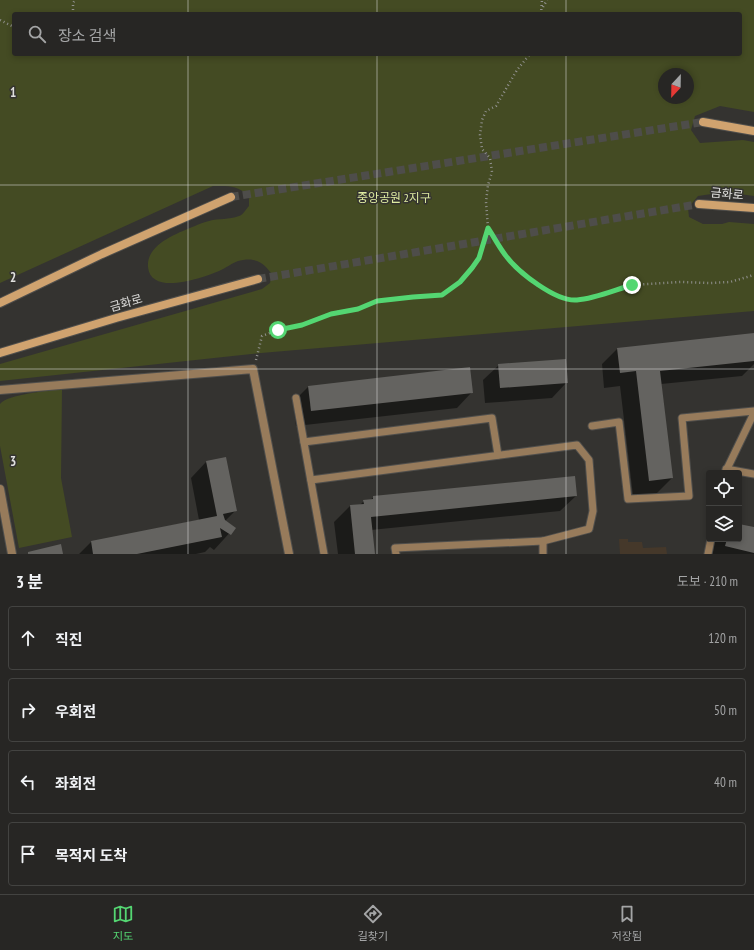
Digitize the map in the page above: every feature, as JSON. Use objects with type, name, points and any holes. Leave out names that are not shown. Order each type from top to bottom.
[{"type":"main road","points":[[703,122],[754,131]]},
{"type":"main road","points":[[0,303],[102,254],[231,196]]},
{"type":"main road","name":"금화로","points":[[699,204],[754,208]]},
{"type":"main road","name":"금화로","points":[[0,353],[116,318],[258,279]]},
{"type":"street","points":[[0,390],[253,369],[289,554]]},
{"type":"street","points":[[0,489],[12,554]]},
{"type":"lane","points":[[296,398],[324,554]]},
{"type":"lane","points":[[592,426],[619,422],[628,499],[689,496],[682,418],[754,412]]},
{"type":"lane","points":[[725,470],[754,412]]},
{"type":"lane","points":[[304,442],[492,418],[498,455]]},
{"type":"lane","points":[[311,480],[577,445],[589,460],[593,511],[588,529],[543,541],[395,548],[396,554]]},
{"type":"lane","points":[[742,473],[754,474]]},
{"type":"lane","points":[[543,541],[543,554]]},
{"type":"lane","points":[[708,554],[710,542]]},
{"type":"path","points":[[73,12],[73,3],[75,0]]},
{"type":"path","points":[[542,0],[542,12]]},
{"type":"path","points":[[542,8],[547,0]]},
{"type":"path","points":[[0,20],[12,26]]},
{"type":"path","points":[[253,369],[262,336],[278,330],[302,325],[331,314],[358,309],[377,301],[442,295],[460,282],[479,258],[488,228],[486,202],[488,185],[492,172],[490,158],[482,149],[480,135],[482,120],[486,110],[496,106],[517,70],[529,56]]},
{"type":"path","points":[[488,228],[506,257],[537,285],[557,296],[575,301],[632,285],[681,282],[730,282],[754,275]]},
{"type":"shaded area","points":[[619,539],[628,539],[628,542],[642,542],[643,548],[666,547],[667,554],[620,554]]},
{"type":"green space","name":"중앙공원 2지구","points":[[0,0],[754,0],[754,112],[720,106],[695,116],[691,130],[700,143],[743,140],[754,142],[754,196],[725,192],[698,196],[688,208],[689,217],[703,224],[722,224],[729,222],[754,224],[754,311],[261,353],[0,381],[0,364],[262,289],[270,283],[272,274],[268,269],[259,262],[250,260],[238,261],[212,274],[179,282],[168,283],[158,281],[151,276],[148,267],[149,259],[152,252],[164,240],[202,223],[213,220],[228,219],[240,215],[249,206],[249,196],[244,192],[236,188],[213,186],[0,283]]},
{"type":"green space","points":[[62,389],[61,478],[72,537],[19,548],[0,446],[0,404],[19,395]]},
{"type":"building","points":[[754,333],[754,361],[660,371],[673,478],[649,481],[636,371],[620,373],[617,348]]},
{"type":"building","points":[[566,359],[568,383],[500,388],[498,364]]},
{"type":"building","points":[[470,367],[473,393],[311,411],[308,386]]},
{"type":"building","points":[[226,457],[237,511],[223,514],[225,520],[236,528],[231,535],[220,528],[222,537],[137,554],[93,554],[91,541],[217,516],[206,461]]},
{"type":"building","points":[[575,476],[577,496],[371,517],[375,554],[355,554],[350,505],[364,504],[363,500],[373,499],[373,496]]},
{"type":"building","points":[[742,525],[754,527],[754,553],[725,546],[726,542],[742,542]]},
{"type":"building","points":[[61,544],[63,554],[28,554],[28,552]]},
{"type":"tunnel","points":[[231,197],[703,122]]},
{"type":"tunnel","points":[[258,279],[699,204]]},
{"type":"route","points":[[278,330],[302,325],[331,314],[358,309],[377,301],[442,295],[460,282],[479,258],[488,228],[506,257],[537,285],[557,296],[575,301],[632,285]]}]
